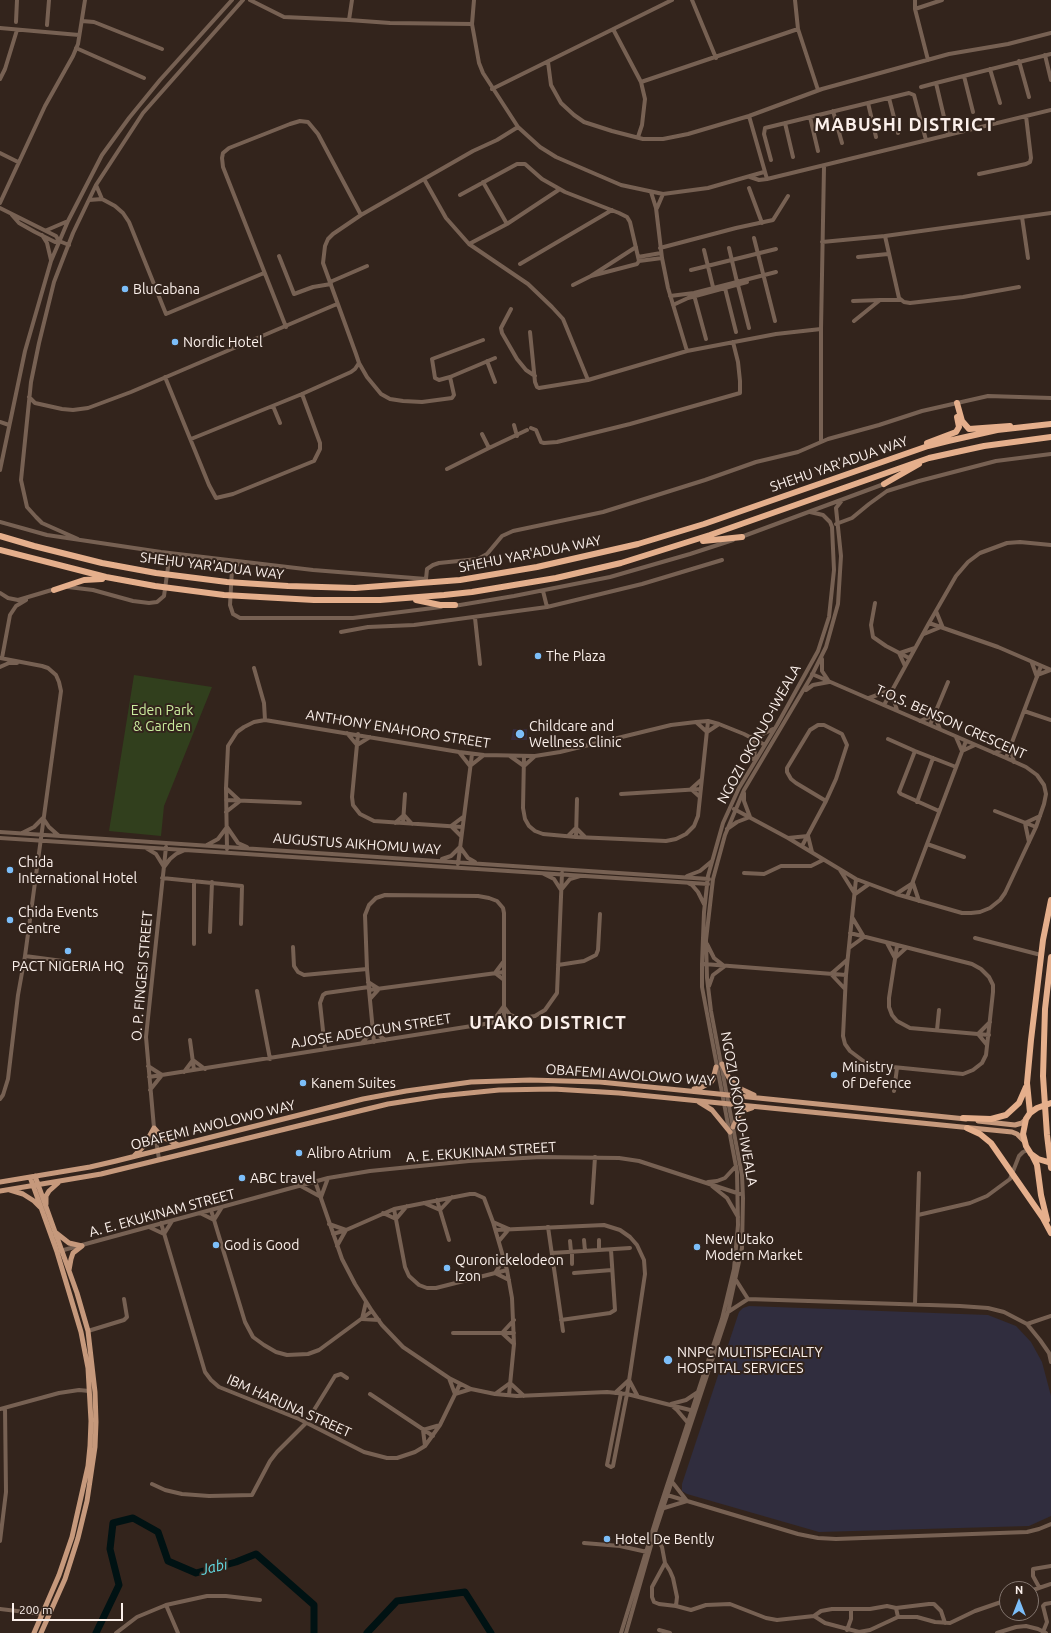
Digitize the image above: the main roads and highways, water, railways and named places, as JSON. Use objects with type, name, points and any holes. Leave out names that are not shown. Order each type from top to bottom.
[{"type":"highway","points":[[917,450],[936,439],[958,430],[959,424],[955,403],[962,421],[965,426],[970,429],[1004,425],[1023,427]]},
{"type":"highway","name":"SHEHU YAR'ADUA WAY","points":[[0,536],[74,556],[156,573],[250,584],[295,587],[355,588],[460,580],[537,567],[638,544],[704,524],[917,450],[955,439],[1023,427],[1051,424]]},
{"type":"highway","name":"SHEHU YAR'ADUA WAY","points":[[0,550],[75,570],[155,586],[249,597],[314,600],[396,599],[472,592],[548,579],[621,563],[682,544],[929,458],[984,446],[1051,437]]},
{"type":"highway","points":[[884,484],[929,458]]},
{"type":"highway","points":[[682,544],[712,539],[742,537]]},
{"type":"highway","points":[[54,590],[76,582],[91,579],[134,582]]},
{"type":"highway","points":[[426,579],[460,580]]},
{"type":"highway","points":[[396,599],[455,605]]},
{"type":"highway","points":[[1030,1113],[1027,1083],[1041,955],[1051,903]]},
{"type":"highway","points":[[1051,957],[1045,1009],[1043,1076],[1044,1111],[1051,1168]]},
{"type":"highway","points":[[963,1118],[991,1119],[1006,1115],[1019,1103],[1027,1083]]},
{"type":"highway","points":[[1051,1103],[1037,1108],[1030,1113],[1024,1126],[1024,1141],[1037,1165],[1041,1195],[1051,1233]]},
{"type":"highway","points":[[967,1128],[988,1139],[1043,1218],[1051,1233]]},
{"type":"highway","points":[[1030,1152],[1038,1159],[1051,1163]]},
{"type":"main road","points":[[688,1090],[702,1087],[710,1082],[719,1066],[735,1084],[748,1093],[761,1098]]},
{"type":"main road","name":"OBAFEMI AWOLOWO WAY","points":[[0,1182],[90,1167],[134,1157],[363,1099],[406,1091],[471,1082],[530,1080],[576,1081],[688,1090],[963,1118],[1015,1125],[1022,1123],[1026,1119]]},
{"type":"main road","name":"OBAFEMI AWOLOWO WAY","points":[[0,1190],[114,1171],[402,1101],[499,1090],[561,1090],[619,1093],[696,1100],[1012,1132],[1017,1134],[1024,1141]]},
{"type":"main road","points":[[696,1100],[712,1110],[732,1129],[739,1115],[748,1109],[755,1107]]},
{"type":"main road","points":[[134,1157],[144,1146],[154,1128],[162,1136],[179,1145]]},
{"type":"main road","points":[[32,1176],[59,1251],[69,1272],[88,1331],[95,1392],[95,1441],[72,1537],[59,1575],[34,1633]]},
{"type":"main road","points":[[44,1208],[46,1196],[49,1190],[60,1181]]},
{"type":"main road","points":[[7,1189],[23,1194],[44,1208],[55,1232],[81,1332],[88,1368],[91,1459],[87,1501],[66,1579],[41,1633]]},
{"type":"main road","points":[[55,1232],[69,1243],[82,1246],[70,1259],[69,1272]]},
{"type":"waterway","name":"Jabi","points":[[96,1633],[119,1585],[110,1549],[113,1523],[133,1518],[158,1532],[168,1561],[196,1573],[236,1562],[256,1554],[314,1605],[314,1633]]},
{"type":"waterway","name":"Jabi","points":[[367,1633],[397,1601],[465,1592],[491,1633]]},
{"type":"place","name":"BluCabana","points":[[125,289]]},
{"type":"place","name":"Nordic Hotel","points":[[175,342]]},
{"type":"place","name":"The Plaza","points":[[538,656]]},
{"type":"place","name":"Childcare and Wellness Clinic","points":[[520,734]]},
{"type":"place","name":"Chida International Hotel","points":[[10,870]]},
{"type":"place","name":"Chida Events Centre","points":[[10,920]]},
{"type":"place","name":"PACT NIGERIA HQ","points":[[68,951]]},
{"type":"place","name":"Ministry of Defence","points":[[834,1075]]},
{"type":"place","name":"Kanem Suites","points":[[303,1083]]},
{"type":"place","name":"Alibro Atrium","points":[[299,1153]]},
{"type":"place","name":"ABC travel","points":[[242,1178]]},
{"type":"place","name":"God is Good","points":[[216,1245]]},
{"type":"place","name":"New Utako Modern Market","points":[[697,1247]]},
{"type":"place","name":"Quronickelodeon Izon","points":[[447,1268]]},
{"type":"place","name":"NNPC MULTISPECIALTY HOSPITAL SERVICES","points":[[668,1360]]},
{"type":"place","name":"Hotel De Bently","points":[[607,1539]]},
{"type":"district","name":"MABUSHI DISTRICT","points":[[905,125]]},
{"type":"district","name":"UTAKO DISTRICT","points":[[548,1023]]},
{"type":"park label","name":"Eden Park & Garden","points":[[162,718]]}]
